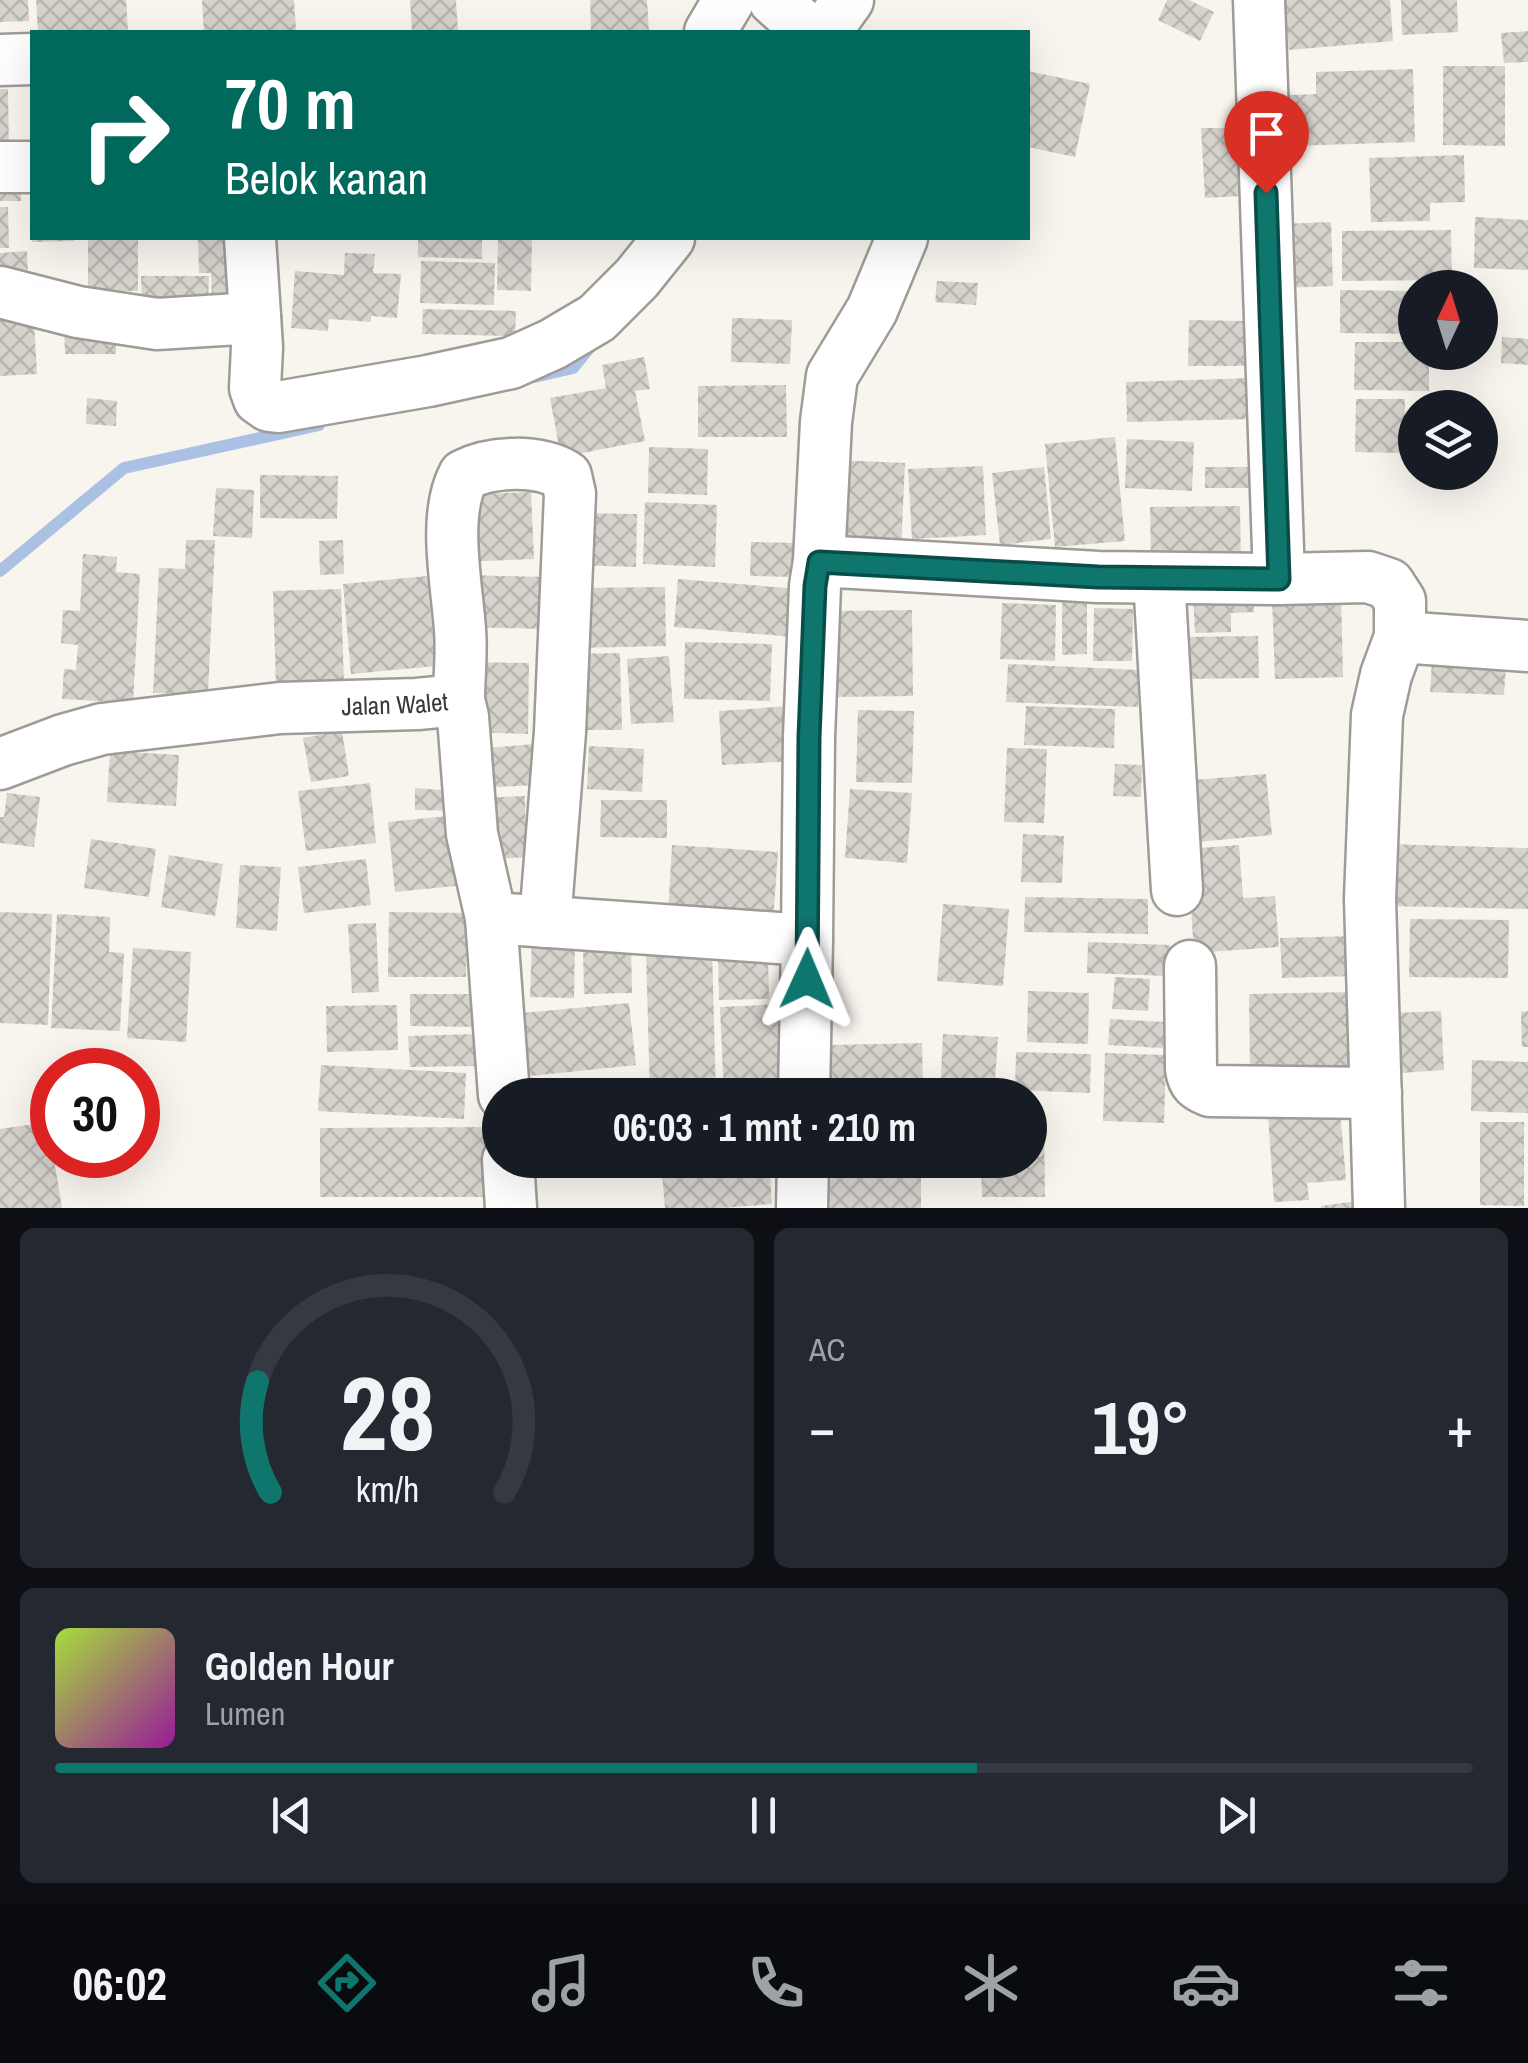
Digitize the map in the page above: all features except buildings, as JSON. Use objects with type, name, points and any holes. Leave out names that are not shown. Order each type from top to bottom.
[{"type":"street","points":[[711,30],[729,0]]},
{"type":"street","points":[[774,0],[808,30]]},
{"type":"street","points":[[826,30],[848,0]]},
{"type":"street","points":[[1258,0],[1279,579]]},
{"type":"street","points":[[0,60],[30,59]]},
{"type":"street","points":[[0,167],[30,167]]},
{"type":"street","points":[[250,240],[255,388],[258,399],[269,406],[299,404],[511,363],[596,318],[637,278],[667,240]]},
{"type":"street","points":[[804,1078],[809,737],[826,422],[832,376],[872,310],[901,240]]},
{"type":"street","points":[[0,292],[78,312],[157,324],[255,318]]},
{"type":"street","points":[[458,700],[460,634],[452,559],[455,490],[464,475],[494,466],[554,468],[566,476],[570,494],[560,732],[545,922]]},
{"type":"street","points":[[819,562],[1098,577],[1368,577],[1388,584],[1400,601],[1400,637],[1377,715],[1370,899],[1379,1208]]},
{"type":"street","points":[[1159,578],[1177,890]]},
{"type":"street","points":[[1400,637],[1528,646]]},
{"type":"street","name":"Jalan Walet","points":[[0,764],[102,729],[280,708],[458,700],[463,717],[472,834],[491,918],[503,1078]]},
{"type":"street","points":[[491,918],[808,940]]},
{"type":"street","points":[[1190,966],[1191,1069],[1198,1086],[1210,1091],[1376,1093]]},
{"type":"street","points":[[510,1178],[512,1208]]},
{"type":"street","points":[[802,1208],[803,1178]]},
{"type":"waterway","points":[[534,377],[573,368],[595,341]]},
{"type":"waterway","points":[[0,571],[124,468],[319,425]]},
{"type":"route","points":[[807,979],[809,737],[819,562],[1098,577],[1279,579],[1266,193]]}]
